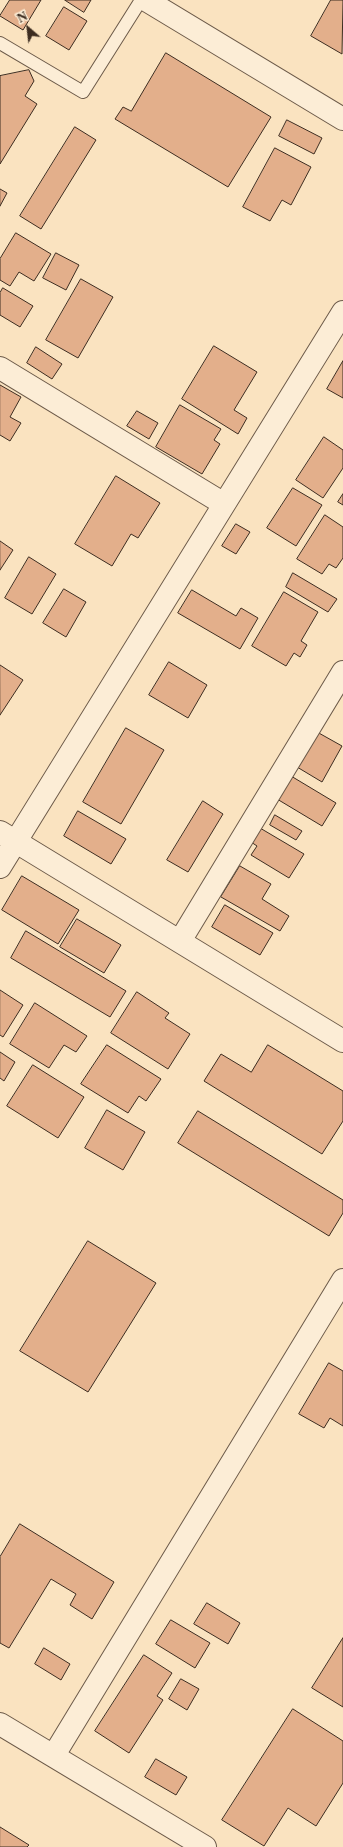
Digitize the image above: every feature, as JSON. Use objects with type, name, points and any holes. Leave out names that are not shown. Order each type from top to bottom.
[{"type":"street","points":[[146,0],[343,119]]},
{"type":"street","points":[[0,867],[8,837],[224,504],[343,312]]},
{"type":"street","points":[[0,368],[224,504]]},
{"type":"street","points":[[180,941],[343,672]]},
{"type":"street","points":[[8,837],[343,1041]]},
{"type":"street","points":[[54,1756],[343,1280]]},
{"type":"street","points":[[0,1724],[205,1847]]},
{"type":"lane","points":[[0,43],[83,92],[141,0]]},
{"type":"building","points":[[10,0],[41,0],[23,30],[0,16]]},
{"type":"building","points":[[65,0],[91,0],[84,12]]},
{"type":"building","points":[[331,0],[343,0],[342,54],[311,36]]},
{"type":"building","points":[[64,7],[87,21],[69,50],[46,36]]},
{"type":"building","points":[[166,53],[271,117],[228,187],[115,119],[123,107],[131,111]]},
{"type":"building","points":[[29,70],[34,81],[25,96],[37,104],[0,164],[0,76]]},
{"type":"building","points":[[287,120],[322,138],[314,154],[279,136]]},
{"type":"building","points":[[75,127],[96,140],[41,229],[20,216]]},
{"type":"building","points":[[275,148],[311,167],[291,205],[282,200],[270,221],[243,207]]},
{"type":"building","points":[[0,189],[7,193],[0,206]]},
{"type":"building","points":[[16,233],[51,254],[34,281],[19,272],[10,286],[0,280],[0,259]]},
{"type":"building","points":[[56,253],[79,265],[66,290],[43,278]]},
{"type":"building","points":[[81,279],[113,297],[78,358],[46,340]]},
{"type":"building","points":[[3,288],[33,306],[20,327],[0,315],[0,293]]},
{"type":"building","points":[[214,346],[257,372],[234,410],[247,418],[238,434],[182,399]]},
{"type":"building","points":[[36,347],[62,364],[52,379],[27,363]]},
{"type":"building","points":[[343,361],[343,398],[327,389]]},
{"type":"building","points":[[0,385],[21,397],[10,417],[21,423],[10,441],[0,435]]},
{"type":"building","points":[[180,405],[221,429],[214,440],[220,444],[202,474],[156,447]]},
{"type":"building","points":[[137,411],[158,423],[149,439],[127,426]]},
{"type":"building","points":[[324,437],[343,450],[343,468],[323,498],[296,480]]},
{"type":"building","points":[[116,476],[160,503],[138,538],[131,534],[112,566],[75,544]]},
{"type":"building","points":[[293,488],[322,505],[296,546],[267,528]]},
{"type":"building","points":[[343,494],[343,505],[338,502]]},
{"type":"building","points":[[325,515],[343,527],[343,558],[336,568],[329,564],[322,574],[297,559]]},
{"type":"building","points":[[236,524],[250,532],[236,554],[222,546]]},
{"type":"building","points":[[0,541],[13,550],[0,570]]},
{"type":"building","points":[[29,557],[56,574],[32,614],[5,598]]},
{"type":"building","points":[[293,573],[337,599],[328,612],[286,587]]},
{"type":"building","points":[[64,589],[86,602],[66,637],[43,623]]},
{"type":"building","points":[[192,590],[236,616],[241,608],[258,618],[240,649],[178,613]]},
{"type":"building","points":[[284,592],[318,612],[301,641],[307,645],[300,657],[294,653],[286,666],[252,646]]},
{"type":"building","points":[[169,662],[207,685],[188,718],[149,695]]},
{"type":"building","points":[[0,665],[23,680],[0,715]]},
{"type":"building","points":[[126,728],[164,750],[121,824],[83,802]]},
{"type":"building","points":[[317,732],[342,746],[322,782],[297,767]]},
{"type":"building","points":[[291,776],[336,803],[322,826],[277,799]]},
{"type":"building","points":[[203,801],[223,814],[188,872],[167,860]]},
{"type":"building","points":[[78,811],[126,839],[111,864],[64,836]]},
{"type":"building","points":[[275,815],[302,831],[296,840],[270,825]]},
{"type":"building","points":[[260,828],[304,854],[289,878],[251,855],[257,846],[251,842]]},
{"type":"building","points":[[240,866],[271,884],[262,899],[289,916],[280,931],[221,897]]},
{"type":"building","points":[[22,876],[79,910],[58,944],[2,910]]},
{"type":"building","points":[[225,905],[273,933],[260,955],[212,927]]},
{"type":"building","points":[[77,919],[121,945],[104,973],[60,947]]},
{"type":"building","points":[[26,931],[126,991],[110,1017],[11,958]]},
{"type":"building","points":[[0,990],[23,1005],[3,1037],[0,1035]]},
{"type":"building","points":[[137,992],[169,1013],[165,1018],[190,1034],[168,1069],[111,1033]]},
{"type":"building","points":[[35,1003],[87,1036],[76,1052],[64,1045],[49,1068],[10,1044]]},
{"type":"building","points":[[107,1045],[161,1079],[146,1101],[139,1096],[128,1113],[81,1084]]},
{"type":"building","points":[[268,1045],[343,1091],[343,1121],[322,1154],[204,1081],[221,1054],[251,1072]]},
{"type":"building","points":[[0,1052],[15,1062],[4,1081],[0,1078]]},
{"type":"building","points":[[33,1065],[84,1097],[58,1138],[7,1106]]},
{"type":"building","points":[[107,1110],[145,1132],[123,1170],[85,1148]]},
{"type":"building","points":[[198,1111],[343,1200],[343,1213],[329,1236],[178,1143]]},
{"type":"building","points":[[88,1241],[156,1283],[88,1392],[20,1351]]},
{"type":"building","points":[[329,1363],[343,1371],[343,1426],[330,1418],[324,1428],[299,1414]]},
{"type":"building","points":[[20,1524],[114,1582],[92,1619],[70,1605],[76,1594],[51,1579],[9,1648],[0,1643],[0,1557]]},
{"type":"building","points":[[207,1603],[240,1623],[228,1644],[194,1624]]},
{"type":"building","points":[[171,1620],[210,1643],[195,1668],[156,1644]]},
{"type":"building","points":[[343,1638],[343,1707],[312,1688]]},
{"type":"building","points":[[44,1648],[70,1664],[61,1680],[35,1664]]},
{"type":"building","points":[[144,1655],[172,1673],[157,1696],[163,1700],[129,1753],[95,1731]]},
{"type":"building","points":[[181,1679],[199,1689],[187,1710],[169,1699]]},
{"type":"building","points":[[293,1709],[343,1741],[343,1783],[316,1826],[288,1808],[264,1846],[222,1820]]},
{"type":"building","points":[[156,1759],[187,1777],[176,1795],[145,1777]]},
{"type":"building","points":[[0,1827],[29,1845],[27,1847],[0,1847]]}]
